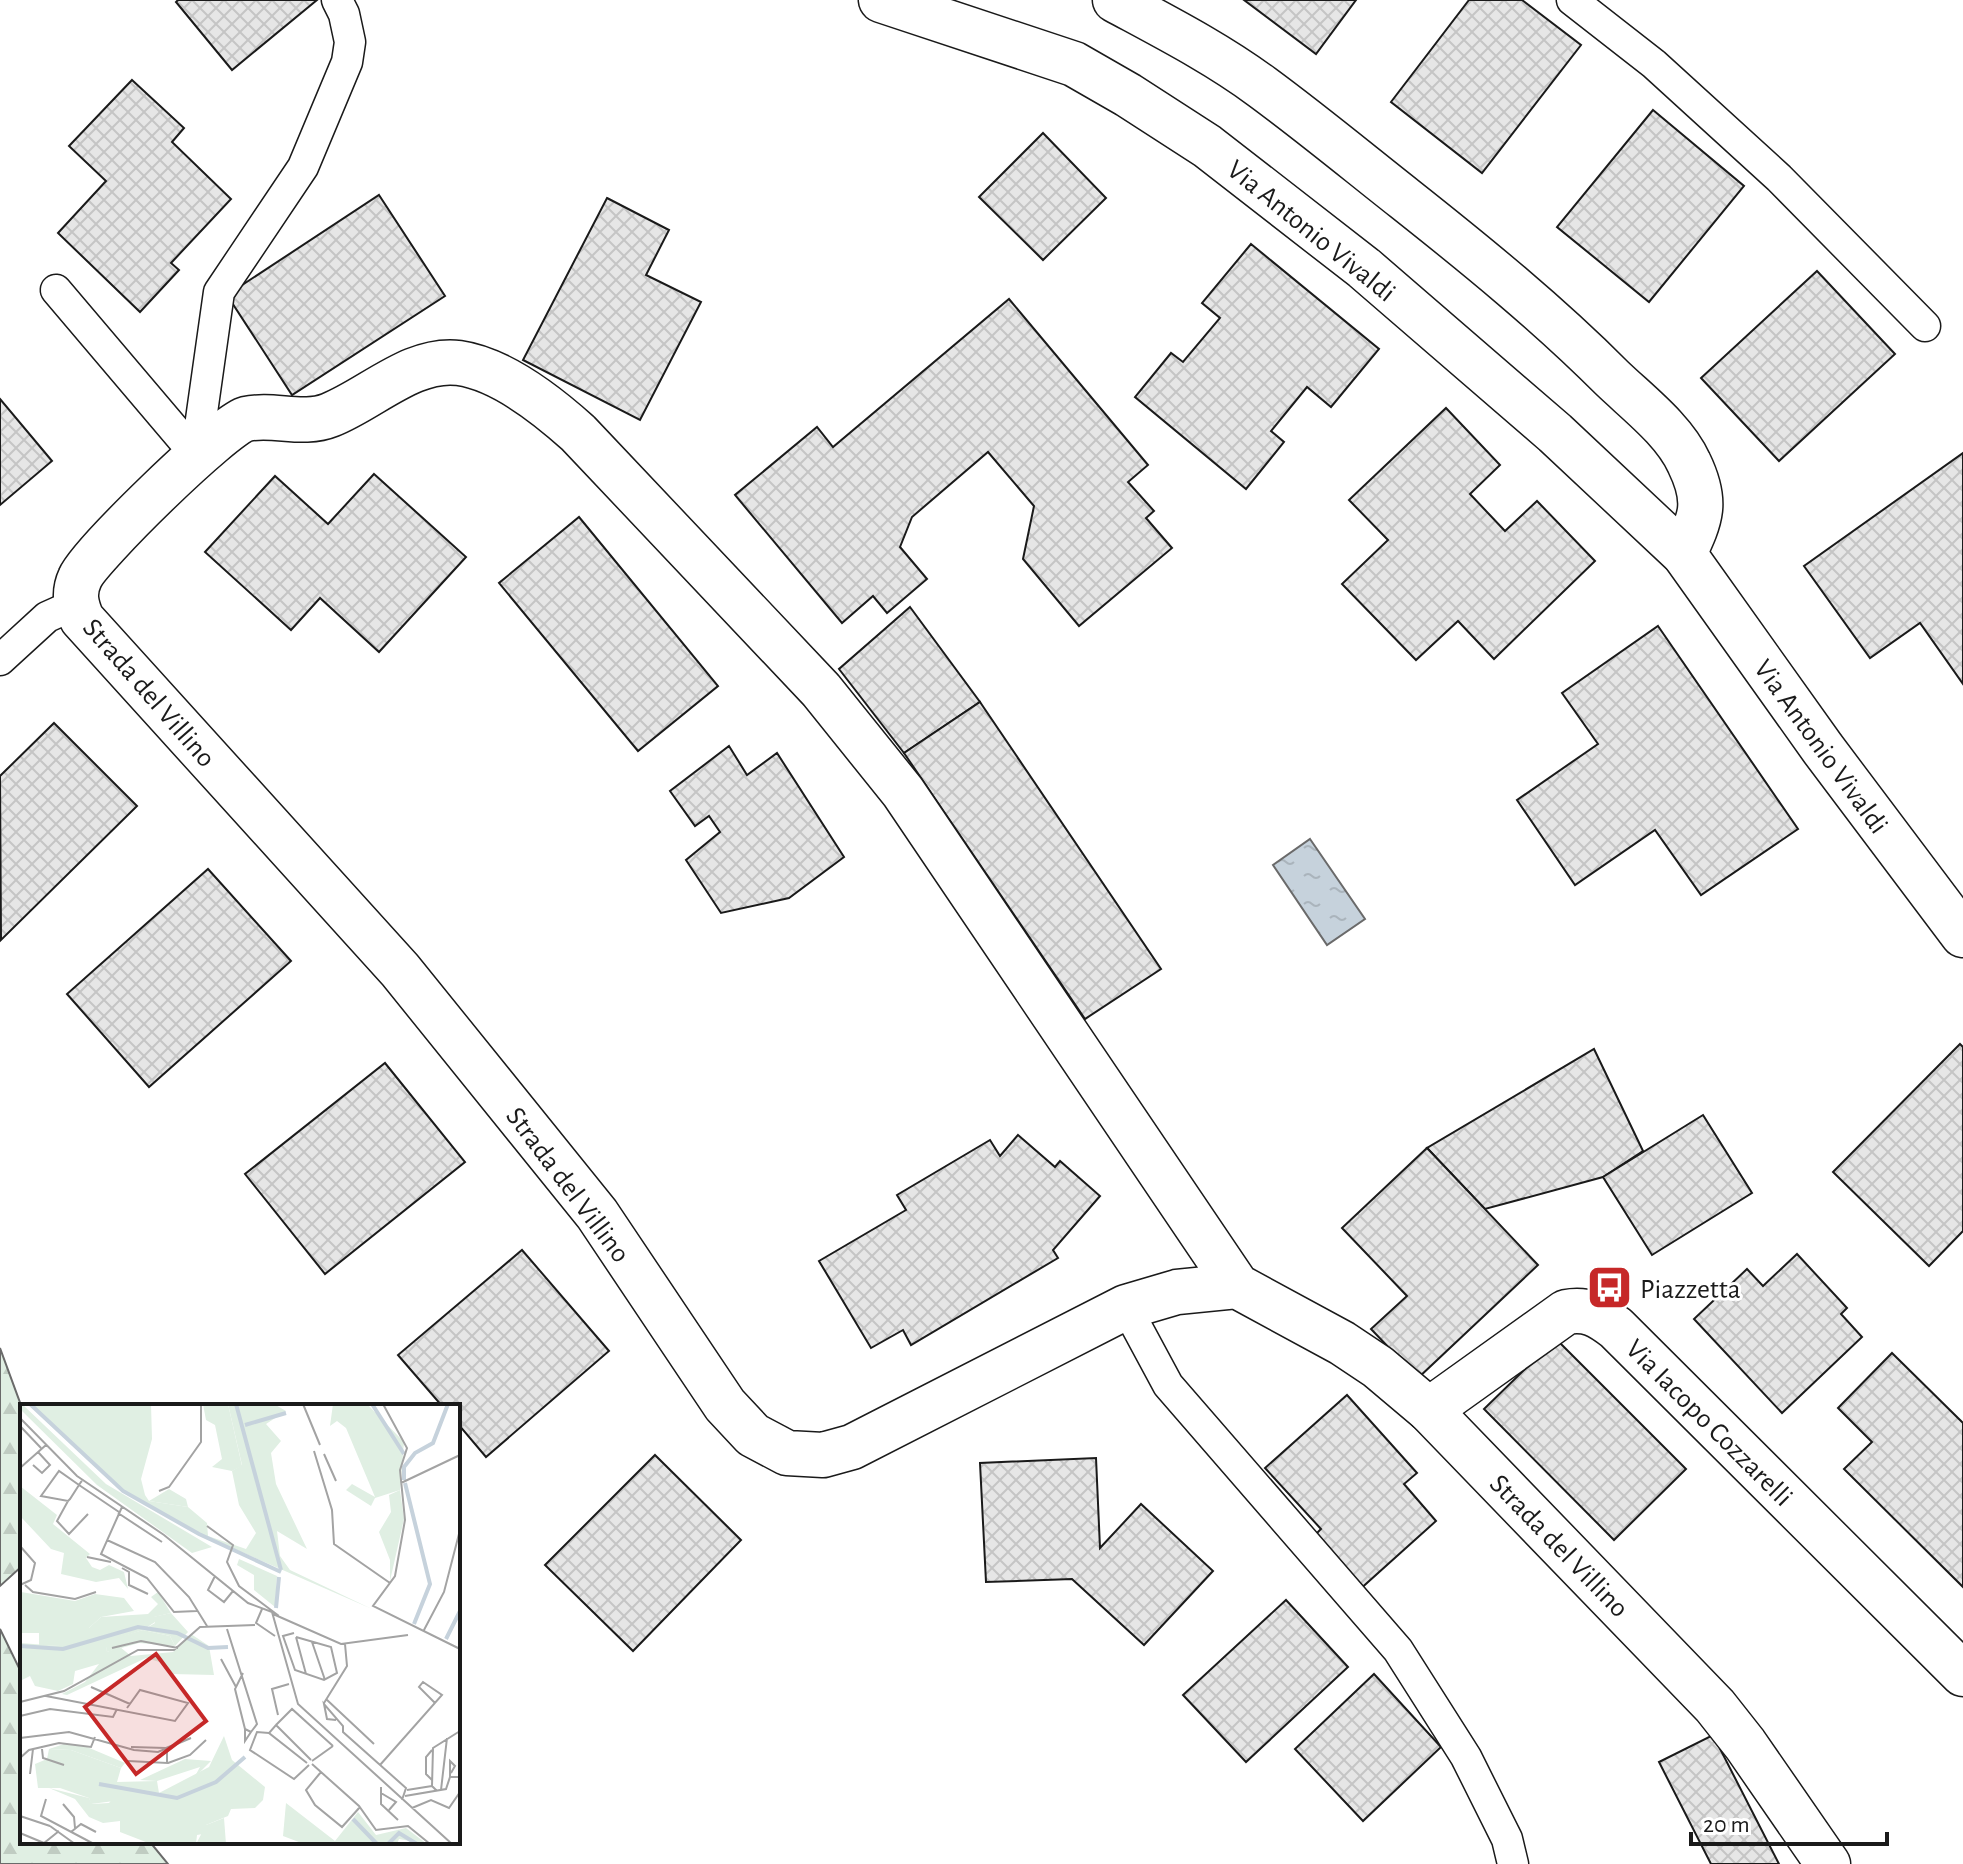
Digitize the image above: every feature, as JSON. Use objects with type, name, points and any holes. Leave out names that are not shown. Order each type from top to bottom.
[{"type":"street","name":"Via Antonio Vivaldi","points":[[881,0],[1074,64],[1207,146],[1364,268],[1555,433],[1684,554],[1832,762],[1963,935]]},
{"type":"street","points":[[1115,0],[1188,39],[1260,85],[1493,269],[1579,344],[1668,433],[1688,459],[1703,506],[1684,554]]},
{"type":"street","name":"Strada del Villino","points":[[1237,1286],[1177,1292],[1126,1307],[852,1447],[823,1455],[787,1453],[753,1435],[725,1405],[597,1214],[400,970],[82,619],[81,586],[196,455],[232,424],[246,419],[321,419],[415,370],[458,363],[489,373],[550,408],[600,456],[821,690],[903,792],[1237,1286],[1342,1343],[1378,1367],[1429,1410],[1715,1706],[1828,1864]]},
{"type":"street","name":"Via Iacopo Cozzarelli","points":[[1429,1410],[1566,1312],[1583,1309],[1600,1317],[1616,1328],[1963,1674]]},
{"type":"lane","points":[[196,455],[219,292],[303,167],[347,62],[350,42],[344,14],[337,0]]},
{"type":"lane","points":[[1572,0],[1654,64],[1779,178],[1925,326]]},
{"type":"lane","points":[[56,290],[196,455]]},
{"type":"lane","points":[[0,660],[81,586]]},
{"type":"lane","points":[[1126,1307],[1168,1385],[1398,1650],[1466,1757],[1507,1839],[1513,1864]]},
{"type":"green space","points":[[0,1348],[21,1404],[20,1568],[0,1586]]},
{"type":"green space","points":[[0,1629],[20,1670],[20,1844],[152,1844],[168,1864],[0,1864]]},
{"type":"water","points":[[1310,839],[1365,919],[1327,945],[1273,865]]},
{"type":"building","points":[[317,0],[232,70],[176,2]]},
{"type":"building","points":[[1244,0],[1356,0],[1316,54]]},
{"type":"building","points":[[1469,0],[1522,0],[1581,45],[1482,173],[1391,102]]},
{"type":"building","points":[[132,80],[184,128],[172,142],[231,199],[171,263],[179,270],[140,312],[58,233],[106,181],[69,146]]},
{"type":"building","points":[[1653,110],[1744,186],[1649,302],[1557,227]]},
{"type":"building","points":[[1043,133],[1106,198],[1043,260],[979,197]]},
{"type":"building","points":[[379,195],[445,296],[292,395],[227,295]]},
{"type":"building","points":[[607,198],[669,230],[646,275],[701,302],[640,420],[523,360]]},
{"type":"building","points":[[1251,244],[1379,349],[1331,407],[1307,387],[1271,431],[1284,442],[1246,489],[1135,397],[1171,353],[1183,362],[1220,318],[1202,303]]},
{"type":"building","points":[[1817,271],[1895,354],[1779,461],[1701,378]]},
{"type":"building","points":[[1009,299],[1148,465],[1128,482],[1154,511],[1146,518],[1172,548],[1079,626],[1023,559],[1034,506],[988,452],[912,517],[900,547],[927,579],[887,613],[873,596],[842,623],[735,495],[817,427],[833,447]]},
{"type":"building","points":[[0,399],[52,461],[0,505]]},
{"type":"building","points":[[1446,408],[1500,465],[1470,494],[1505,531],[1537,501],[1595,561],[1494,659],[1458,621],[1416,660],[1342,584],[1388,540],[1349,500]]},
{"type":"building","points":[[1963,453],[1963,684],[1920,623],[1870,658],[1804,566]]},
{"type":"building","points":[[374,474],[466,557],[379,652],[320,598],[291,630],[205,552],[275,476],[328,524]]},
{"type":"building","points":[[579,517],[718,686],[638,751],[499,583]]},
{"type":"building","points":[[910,607],[980,702],[904,753],[839,669]]},
{"type":"building","points":[[1658,626],[1798,829],[1701,895],[1655,830],[1575,885],[1517,800],[1598,744],[1562,693]]},
{"type":"building","points":[[980,702],[1161,969],[1085,1019],[904,753]]},
{"type":"building","points":[[54,723],[137,806],[1,940],[0,776]]},
{"type":"building","points":[[729,746],[747,775],[777,753],[844,857],[789,898],[721,913],[686,860],[720,832],[709,816],[695,826],[670,791]]},
{"type":"building","points":[[208,869],[291,961],[149,1087],[67,994]]},
{"type":"building","points":[[1960,1044],[1963,1047],[1963,1231],[1929,1266],[1833,1172]]},
{"type":"building","points":[[1594,1049],[1643,1151],[1603,1177],[1485,1209],[1427,1148]]},
{"type":"building","points":[[385,1063],[465,1162],[325,1274],[245,1174]]},
{"type":"building","points":[[1703,1115],[1752,1193],[1652,1255],[1603,1177]]},
{"type":"building","points":[[1018,1135],[1055,1167],[1060,1161],[1100,1196],[1053,1250],[1058,1258],[911,1345],[903,1330],[871,1348],[819,1261],[906,1210],[897,1195],[990,1140],[1000,1156]]},
{"type":"building","points":[[1427,1148],[1538,1265],[1418,1378],[1371,1329],[1407,1296],[1342,1228]]},
{"type":"building","points":[[522,1250],[609,1351],[486,1457],[460,1426],[460,1404],[440,1404],[398,1355]]},
{"type":"building","points":[[1797,1254],[1847,1308],[1841,1314],[1862,1337],[1782,1413],[1694,1319],[1747,1269],[1763,1286]]},
{"type":"building","points":[[1556,1339],[1686,1469],[1614,1540],[1484,1409]]},
{"type":"building","points":[[1892,1353],[1963,1423],[1963,1587],[1844,1469],[1872,1442],[1838,1408]]},
{"type":"building","points":[[1347,1395],[1417,1473],[1404,1484],[1436,1521],[1358,1591],[1311,1539],[1321,1529],[1265,1468]]},
{"type":"building","points":[[655,1455],[741,1540],[633,1651],[545,1565]]},
{"type":"building","points":[[1096,1458],[1100,1548],[1141,1504],[1213,1571],[1144,1645],[1072,1579],[986,1582],[980,1463]]},
{"type":"building","points":[[1286,1600],[1348,1667],[1246,1762],[1183,1695]]},
{"type":"building","points":[[1374,1674],[1441,1747],[1363,1821],[1295,1749]]},
{"type":"building","points":[[1713,1735],[1779,1864],[1711,1864],[1659,1762]]},
{"type":"place","name":"Piazzetta","points":[[1609,1288]]}]
